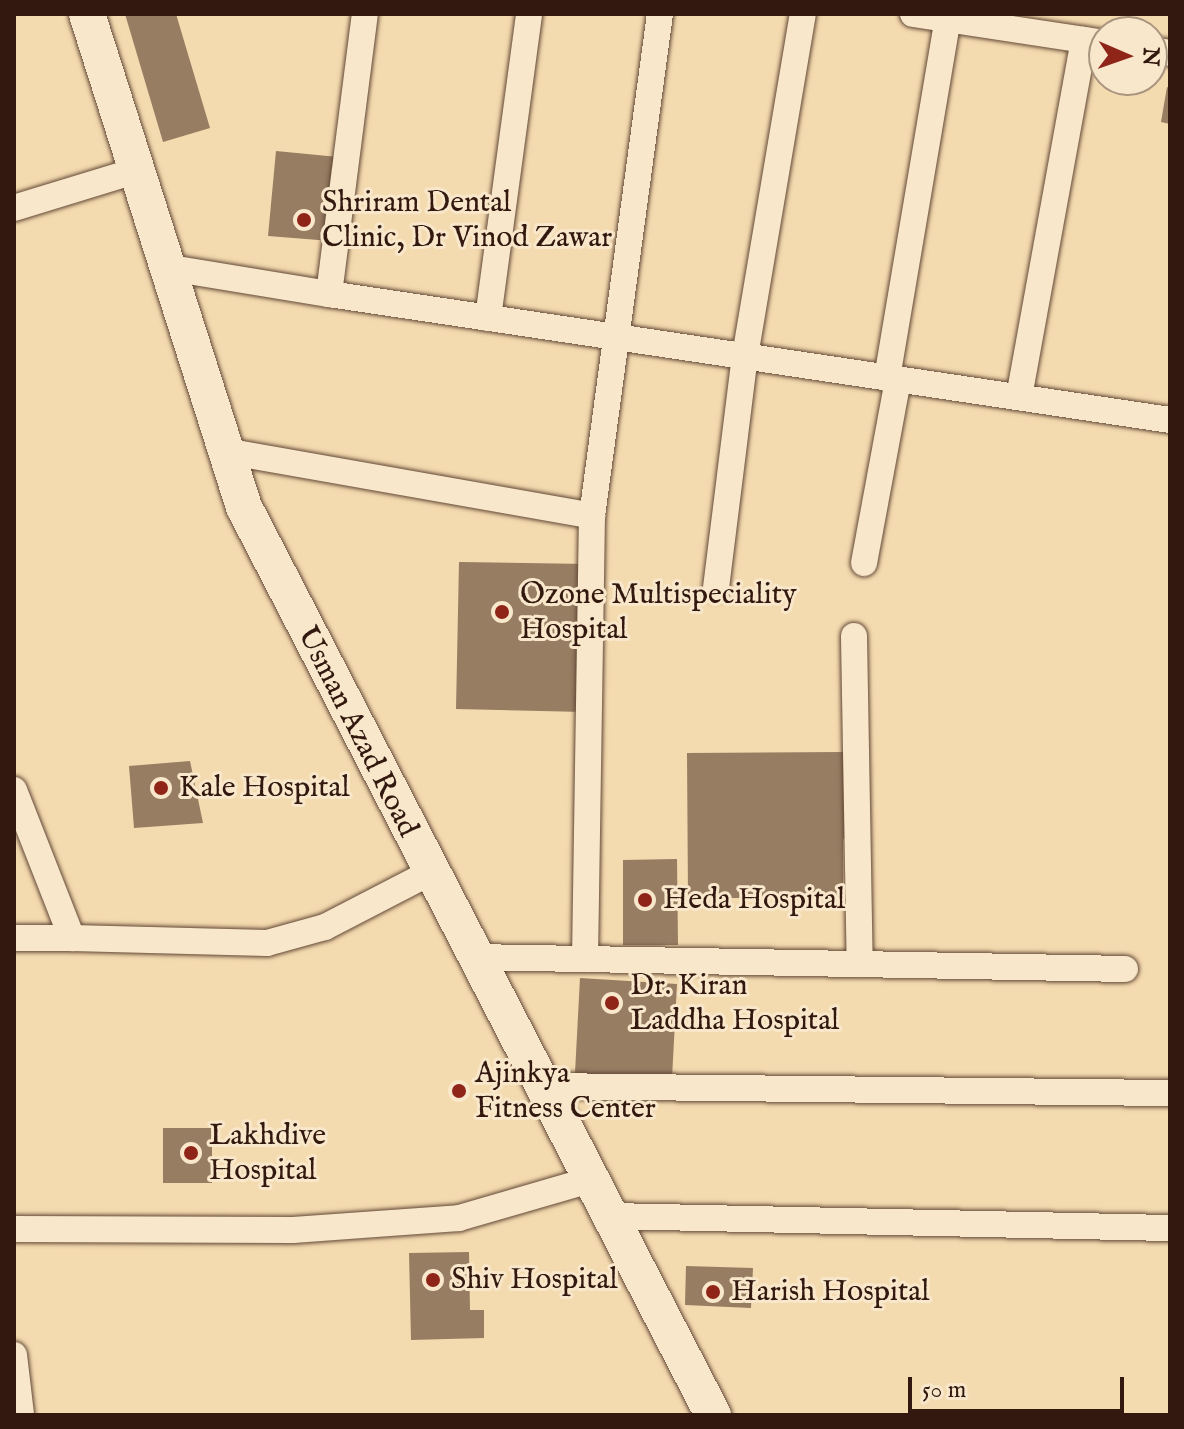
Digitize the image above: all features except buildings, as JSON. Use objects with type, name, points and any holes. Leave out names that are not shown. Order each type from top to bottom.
[{"type":"main road","name":"Usman Azad Road","points":[[87,14],[138,170],[164,267],[244,507],[429,873],[713,1415]]},
{"type":"street","points":[[329,294],[365,14]]},
{"type":"street","points":[[488,318],[529,14]]},
{"type":"street","points":[[585,959],[592,516],[612,336],[660,14]]},
{"type":"street","points":[[716,588],[745,356],[803,14]]},
{"type":"street","points":[[913,14],[1088,40]]},
{"type":"street","points":[[864,563],[948,19]]},
{"type":"street","points":[[1019,397],[1088,69]]},
{"type":"street","points":[[14,208],[138,170]]},
{"type":"street","points":[[164,267],[1170,420]]},
{"type":"street","points":[[225,451],[592,516]]},
{"type":"street","points":[[854,636],[860,964]]},
{"type":"street","points":[[14,790],[72,938]]},
{"type":"street","points":[[14,938],[267,943],[325,927],[429,873]]},
{"type":"street","points":[[473,957],[1125,969]]},
{"type":"street","points":[[541,1086],[1170,1093]]},
{"type":"street","points":[[14,1229],[293,1230],[459,1218],[590,1180]]},
{"type":"street","points":[[610,1216],[1170,1228]]},
{"type":"street","points":[[14,1355],[21,1415]]},
{"type":"place","name":"Shriram Dental Clinic, Dr Vinod Zawar","points":[[304,220]]},
{"type":"place","name":"Ozone Multispeciality Hospital","points":[[502,612]]},
{"type":"place","name":"Kale Hospital","points":[[161,788]]},
{"type":"place","name":"Heda Hospital","points":[[645,900]]},
{"type":"place","name":"Dr. Kiran Laddha Hospital","points":[[612,1003]]},
{"type":"place","name":"Ajinkya Fitness Center","points":[[459,1091]]},
{"type":"place","name":"Lakhdive Hospital","points":[[191,1153]]},
{"type":"place","name":"Shiv Hospital","points":[[433,1280]]},
{"type":"place","name":"Harish Hospital","points":[[713,1292]]}]
